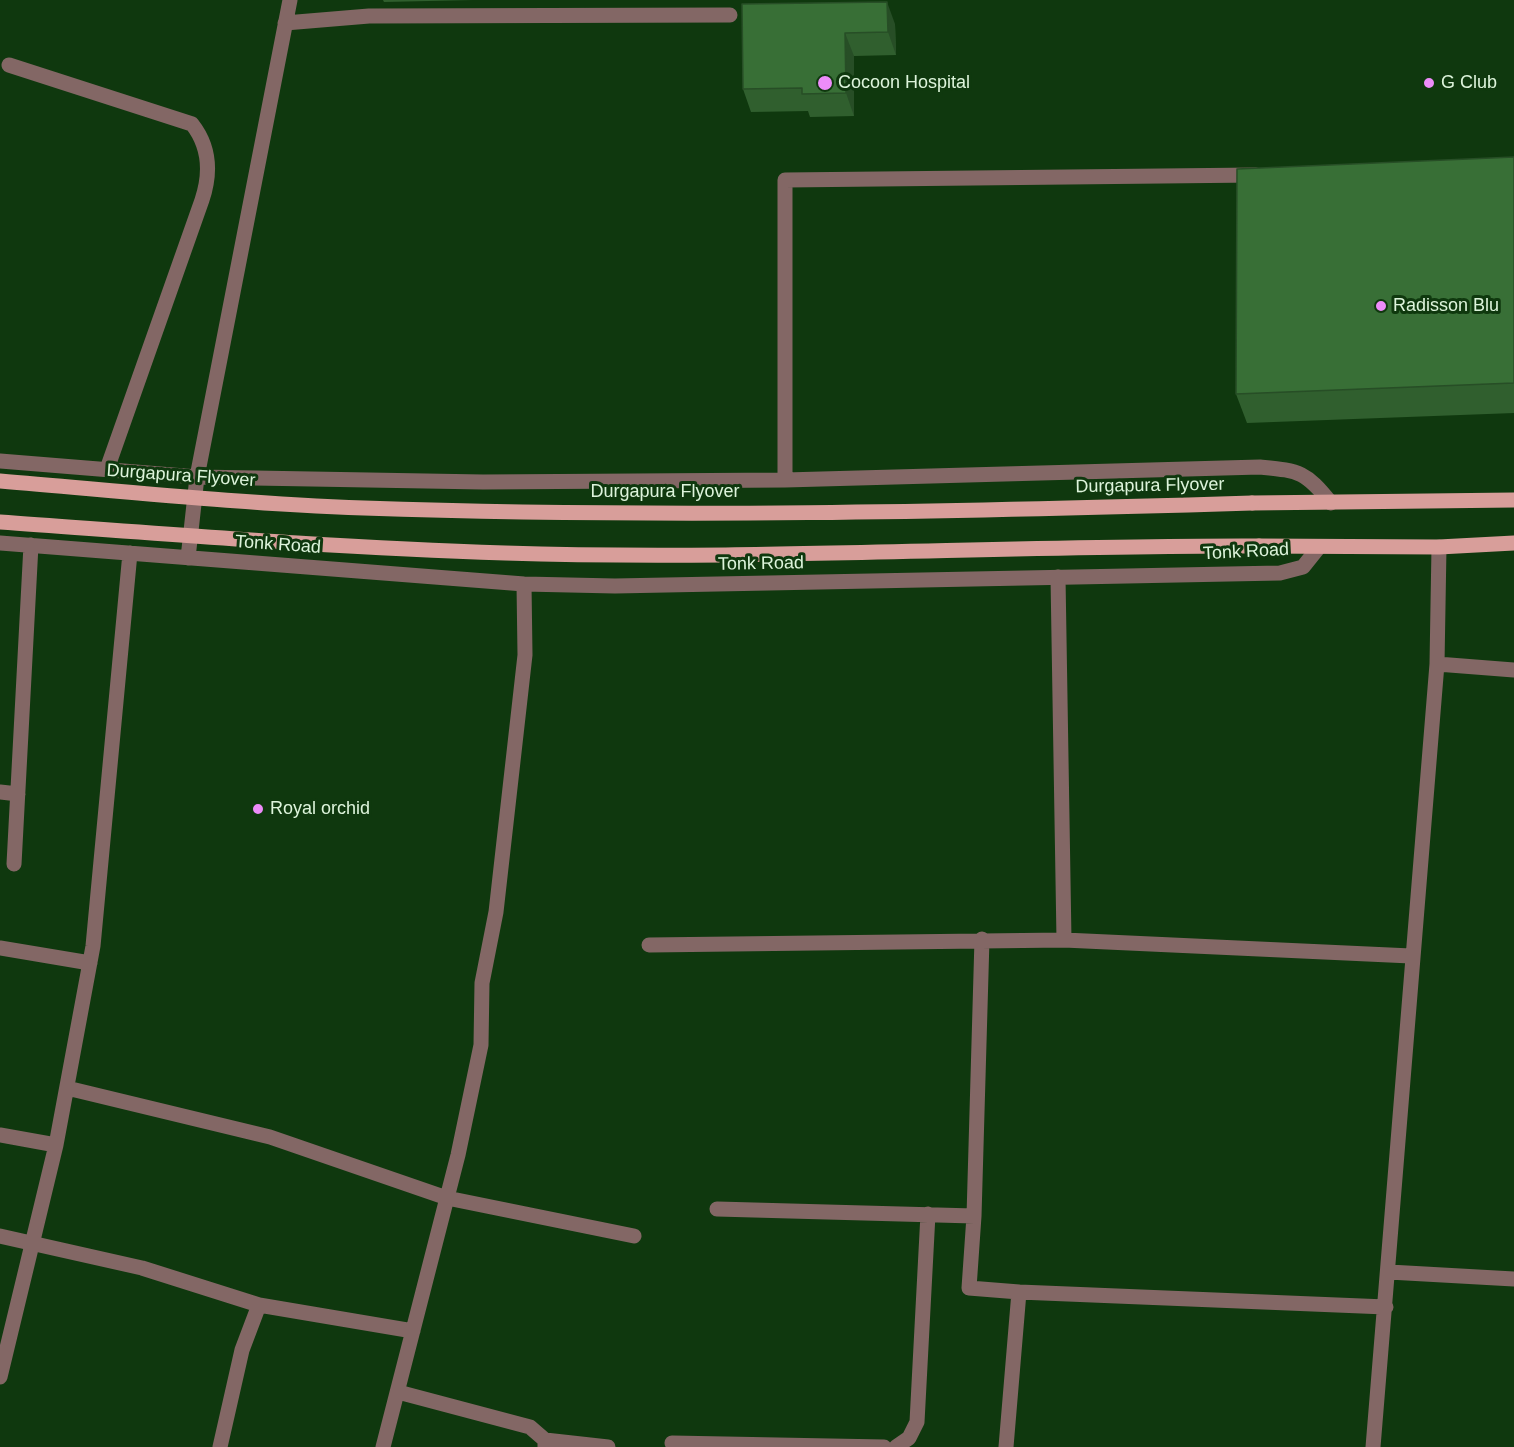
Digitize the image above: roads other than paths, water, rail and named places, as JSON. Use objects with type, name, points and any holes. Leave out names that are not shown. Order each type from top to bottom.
[{"type":"main road","name":"Durgapura Flyover","points":[[0,481],[361,508],[523,512],[834,512],[1514,500]]},
{"type":"main road","points":[[0,522],[331,545],[507,553],[666,554],[1258,546],[1439,547],[1514,543]]},
{"type":"street","points":[[188,558],[197,477],[290,0]]},
{"type":"street","points":[[285,23],[369,16],[730,15]]},
{"type":"street","points":[[9,65],[192,124],[203,138],[207,155],[206,187],[107,470]]},
{"type":"street","points":[[785,480],[785,180],[1275,174]]},
{"type":"street","points":[[0,461],[197,477],[483,482],[785,480],[1260,467],[1290,470],[1311,478],[1331,502]]},
{"type":"street","name":"Tonk Road","points":[[0,543],[524,584],[741,585],[1280,573],[1303,567],[1319,547]]},
{"type":"street","points":[[14,864],[32,545]]},
{"type":"street","points":[[1373,1447],[1389,1272],[1411,956],[1437,664],[1439,547]]},
{"type":"street","points":[[0,1377],[56,1145],[90,963],[130,553]]},
{"type":"street","points":[[1058,577],[1065,940]]},
{"type":"street","points":[[383,1447],[447,1198],[481,1045],[482,983],[496,912],[525,655],[524,584]]},
{"type":"street","points":[[1437,664],[1514,670]]},
{"type":"street","points":[[0,792],[18,794]]},
{"type":"street","points":[[649,945],[982,939],[1065,940],[1411,956]]},
{"type":"street","points":[[982,939],[974,1216],[969,1288],[1386,1307]]},
{"type":"street","points":[[0,948],[90,963]]},
{"type":"street","points":[[67,1088],[270,1137],[447,1198],[634,1236]]},
{"type":"street","points":[[0,1135],[56,1145]]},
{"type":"street","points":[[717,1209],[974,1216]]},
{"type":"street","points":[[896,1447],[909,1438],[917,1422],[928,1214]]},
{"type":"street","points":[[0,1236],[142,1268],[259,1305],[413,1331]]},
{"type":"street","points":[[1389,1272],[1514,1279]]},
{"type":"street","points":[[1006,1447],[1019,1292]]},
{"type":"street","points":[[220,1447],[242,1350],[259,1305]]},
{"type":"street","points":[[398,1392],[530,1427],[545,1444],[608,1447]]},
{"type":"street","points":[[672,1443],[884,1447]]},
{"type":"place","name":"Cocoon Hospital","points":[[825,83]]},
{"type":"place","name":"G Club","points":[[1429,83]]},
{"type":"place","name":"Radisson Blu","points":[[1381,306]]},
{"type":"place","name":"Royal orchid","points":[[258,809]]}]
